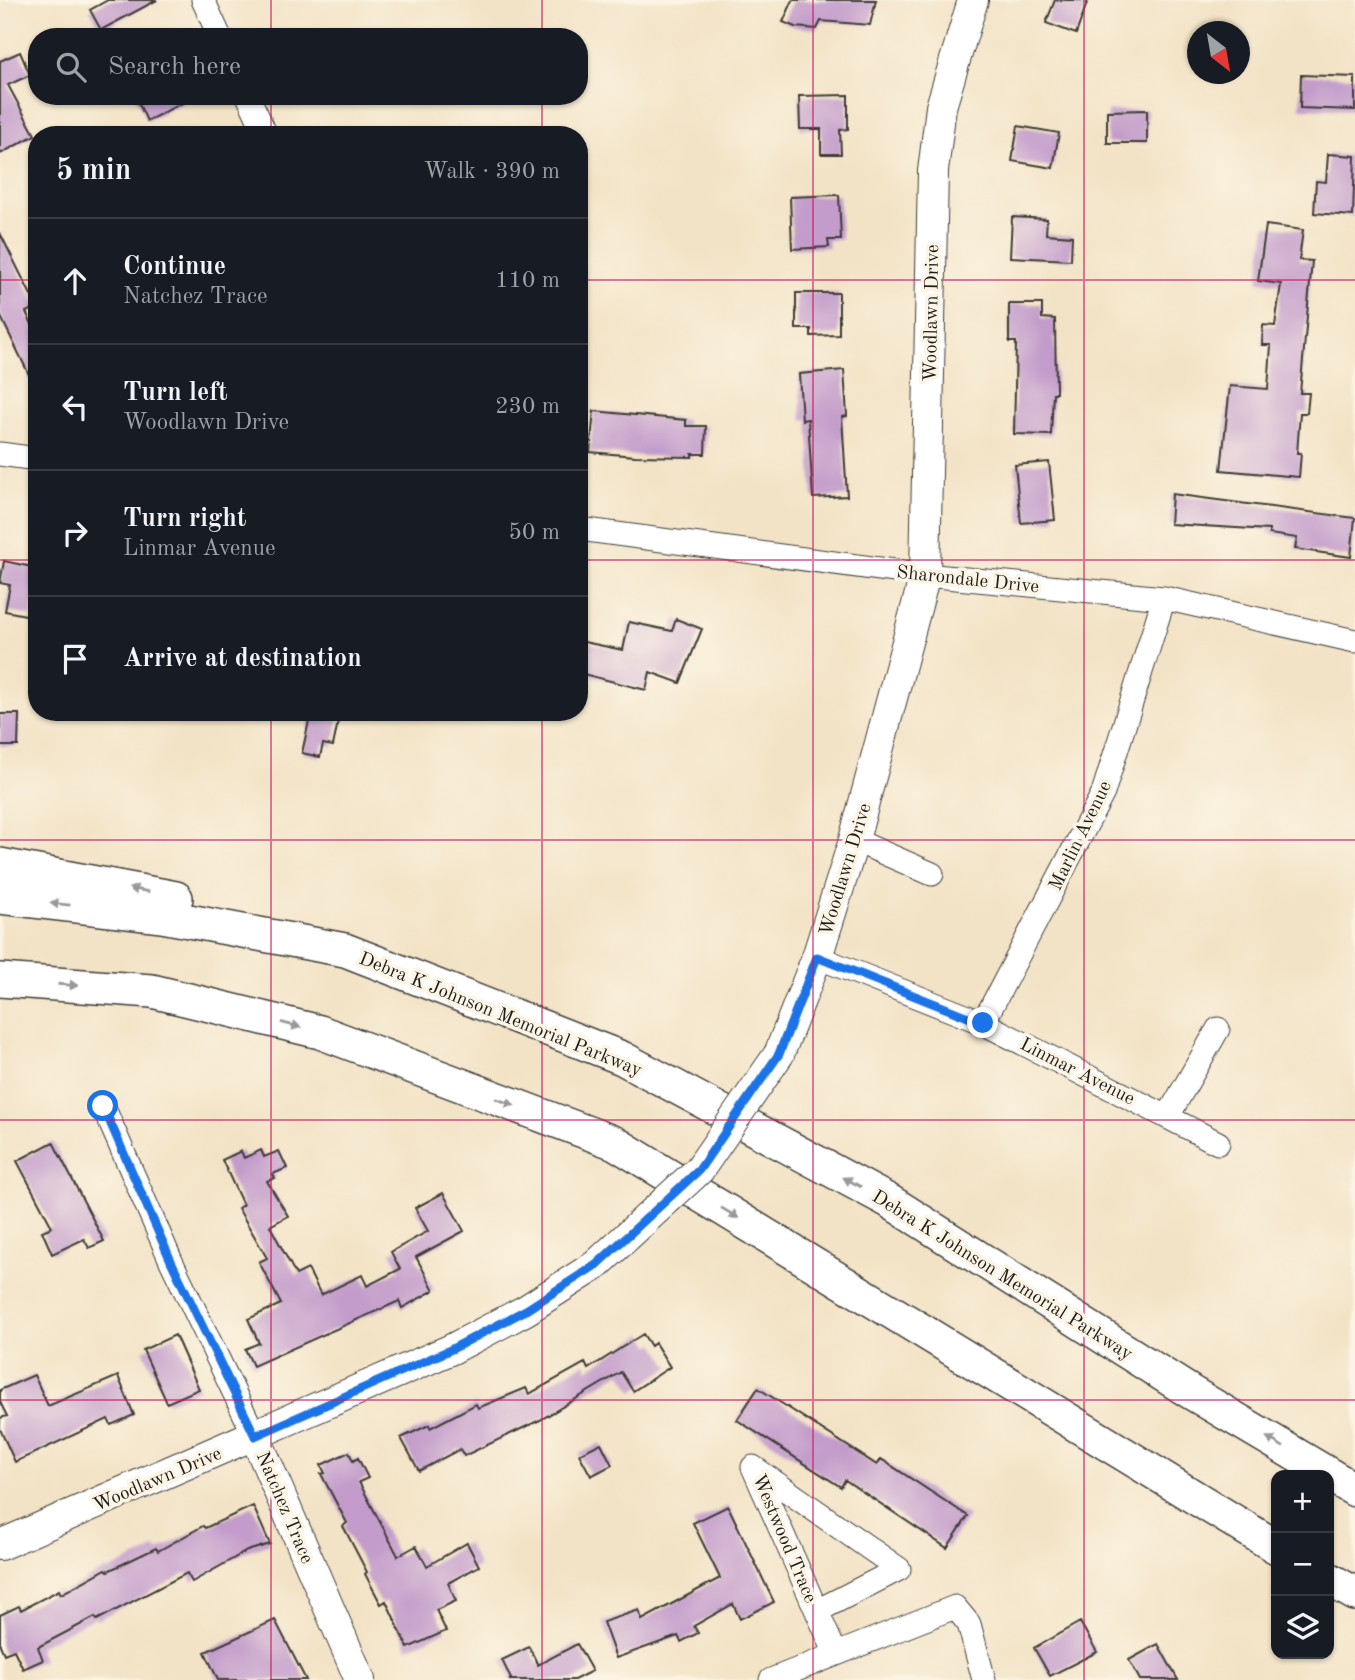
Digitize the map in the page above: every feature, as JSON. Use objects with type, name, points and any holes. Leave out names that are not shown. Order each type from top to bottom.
[{"type":"highway","points":[[0,865],[161,894],[242,914],[345,950]]},
{"type":"highway","name":"Debra K Johnson Memorial Parkway","points":[[0,897],[162,916],[345,950],[622,1058],[888,1201],[1192,1393],[1355,1490]]},
{"type":"highway","points":[[0,980],[152,991],[320,1032],[615,1143],[1271,1545]]},
{"type":"highway","points":[[1334,1582],[1355,1594]]},
{"type":"main road","name":"Woodlawn Drive","points":[[0,1545],[452,1349],[526,1310],[596,1265],[699,1170],[779,1054],[817,957],[854,840],[925,575],[933,171],[941,107],[973,0]]},
{"type":"main road","name":"Natchez Trace","points":[[255,1436],[360,1680]]},
{"type":"street","points":[[203,0],[216,28]]},
{"type":"street","points":[[252,105],[262,126]]},
{"type":"street","points":[[0,454],[28,458]]},
{"type":"street","name":"Sharondale Drive","points":[[588,530],[925,575],[1164,598],[1355,641]]},
{"type":"street","name":"Marlin Avenue","points":[[983,1023],[1102,793],[1164,598]]},
{"type":"street","points":[[854,840],[932,874]]},
{"type":"street","name":"Linmar Avenue","points":[[817,957],[983,1023],[1218,1143]]},
{"type":"street","points":[[1168,1116],[1218,1029]]},
{"type":"street","name":"Natchez Trace","points":[[103,1106],[171,1261],[255,1436]]},
{"type":"street","name":"Westwood Trace","points":[[817,1611],[899,1569],[753,1466],[835,1652]]},
{"type":"street","points":[[771,1680],[835,1652],[955,1607],[969,1624],[984,1680]]},
{"type":"building","points":[[108,0],[157,0],[105,28],[100,28],[90,10]]},
{"type":"building","points":[[793,0],[876,0],[870,25],[821,21],[817,29],[795,27],[783,22]]},
{"type":"building","points":[[1055,0],[1088,0],[1076,34],[1046,23]]},
{"type":"building","points":[[20,52],[28,76],[8,85],[30,126],[28,126],[28,139],[0,154],[0,61]]},
{"type":"building","points":[[1301,75],[1355,77],[1355,110],[1300,108]]},
{"type":"building","points":[[848,95],[848,129],[840,130],[841,154],[821,154],[821,129],[800,129],[799,96]]},
{"type":"building","points":[[139,105],[178,105],[147,121]]},
{"type":"building","points":[[1147,110],[1147,143],[1107,143],[1107,111]]},
{"type":"building","points":[[1018,126],[1059,133],[1053,168],[1012,161]]},
{"type":"building","points":[[1328,154],[1355,156],[1353,216],[1314,213],[1316,181],[1326,182]]},
{"type":"building","points":[[839,195],[841,240],[828,240],[829,247],[792,249],[790,197]]},
{"type":"building","points":[[1012,217],[1047,219],[1046,234],[1072,236],[1071,260],[1010,257]]},
{"type":"building","points":[[1266,225],[1303,230],[1299,260],[1312,261],[1300,393],[1309,393],[1307,413],[1300,413],[1297,453],[1301,453],[1299,477],[1221,470],[1230,386],[1268,389],[1271,345],[1262,345],[1263,325],[1275,326],[1281,284],[1258,281]]},
{"type":"building","points":[[0,233],[28,289],[28,373],[0,315]]},
{"type":"building","points":[[796,293],[839,293],[839,335],[811,336],[811,329],[796,329]]},
{"type":"building","points":[[1009,304],[1042,304],[1042,318],[1055,319],[1056,393],[1053,393],[1051,435],[1014,434],[1016,342],[1009,342]]},
{"type":"building","points":[[844,370],[847,416],[842,417],[847,496],[813,498],[808,419],[802,420],[799,374]]},
{"type":"building","points":[[594,411],[686,420],[686,426],[706,426],[705,454],[692,454],[692,457],[590,452]]},
{"type":"building","points":[[1049,462],[1055,520],[1021,523],[1015,465]]},
{"type":"building","points":[[1172,494],[1355,518],[1351,557],[1295,549],[1297,538],[1269,534],[1269,530],[1170,524]]},
{"type":"building","points":[[4,561],[28,566],[28,615],[5,611],[10,585],[0,583]]},
{"type":"building","points":[[676,619],[702,629],[680,683],[650,672],[646,690],[588,675],[588,643],[623,650],[629,622],[672,631]]},
{"type":"building","points":[[0,714],[19,714],[18,746],[0,746]]},
{"type":"building","points":[[309,721],[338,721],[333,746],[323,744],[320,757],[302,753]]},
{"type":"building","points":[[53,1142],[104,1241],[89,1248],[84,1239],[52,1254],[42,1231],[52,1227],[17,1161]]},
{"type":"building","points":[[261,1150],[264,1157],[279,1151],[287,1168],[273,1174],[275,1178],[267,1181],[288,1216],[270,1226],[296,1275],[308,1269],[321,1295],[362,1275],[367,1286],[400,1269],[391,1252],[428,1231],[415,1208],[443,1193],[464,1231],[416,1257],[434,1290],[402,1308],[399,1301],[253,1366],[245,1349],[259,1343],[248,1319],[281,1304],[259,1262],[267,1258],[238,1208],[243,1205],[222,1160],[241,1151],[244,1158]]},
{"type":"building","points":[[643,1334],[651,1346],[655,1343],[670,1367],[633,1391],[621,1372],[540,1420],[464,1456],[460,1449],[419,1471],[401,1438],[429,1425],[430,1428],[476,1404],[478,1408],[526,1388],[529,1394],[585,1363],[588,1369]]},
{"type":"building","points":[[175,1335],[199,1389],[167,1403],[143,1350]]},
{"type":"building","points":[[34,1375],[48,1406],[118,1376],[134,1415],[111,1425],[108,1419],[15,1462],[0,1429],[0,1418],[7,1416],[0,1402],[0,1390]]},
{"type":"building","points":[[758,1388],[877,1465],[881,1459],[968,1516],[947,1548],[845,1480],[841,1487],[737,1420]]},
{"type":"building","points":[[601,1443],[612,1465],[591,1476],[579,1454]]},
{"type":"building","points":[[349,1452],[353,1461],[358,1458],[368,1478],[359,1482],[398,1556],[416,1546],[427,1566],[467,1543],[479,1566],[448,1583],[456,1601],[436,1610],[446,1631],[408,1648],[386,1601],[381,1604],[365,1574],[367,1572],[343,1526],[347,1523],[321,1474],[325,1473],[321,1465]]},
{"type":"building","points":[[253,1506],[270,1544],[247,1551],[192,1582],[187,1573],[97,1620],[95,1617],[38,1647],[43,1660],[23,1669],[14,1650],[4,1654],[0,1645],[0,1615],[19,1606],[21,1610],[59,1590],[61,1594],[106,1569],[108,1571],[156,1548],[158,1551],[203,1526],[205,1528]]},
{"type":"building","points":[[728,1506],[774,1602],[740,1619],[733,1604],[694,1626],[698,1633],[681,1642],[678,1636],[616,1658],[603,1622],[639,1610],[642,1620],[720,1578],[693,1523]]},
{"type":"building","points":[[275,1620],[306,1680],[218,1680],[205,1652]]},
{"type":"building","points":[[1080,1622],[1097,1652],[1050,1676],[1034,1648]]},
{"type":"building","points":[[577,1644],[592,1671],[574,1680],[509,1680],[511,1679],[502,1660],[529,1647],[538,1665]]},
{"type":"building","points":[[1158,1644],[1178,1680],[1140,1680],[1129,1660]]},
{"type":"route","points":[[103,1106],[171,1261],[255,1436],[452,1349],[526,1310],[596,1265],[699,1170],[779,1054],[817,957],[983,1023]]}]
